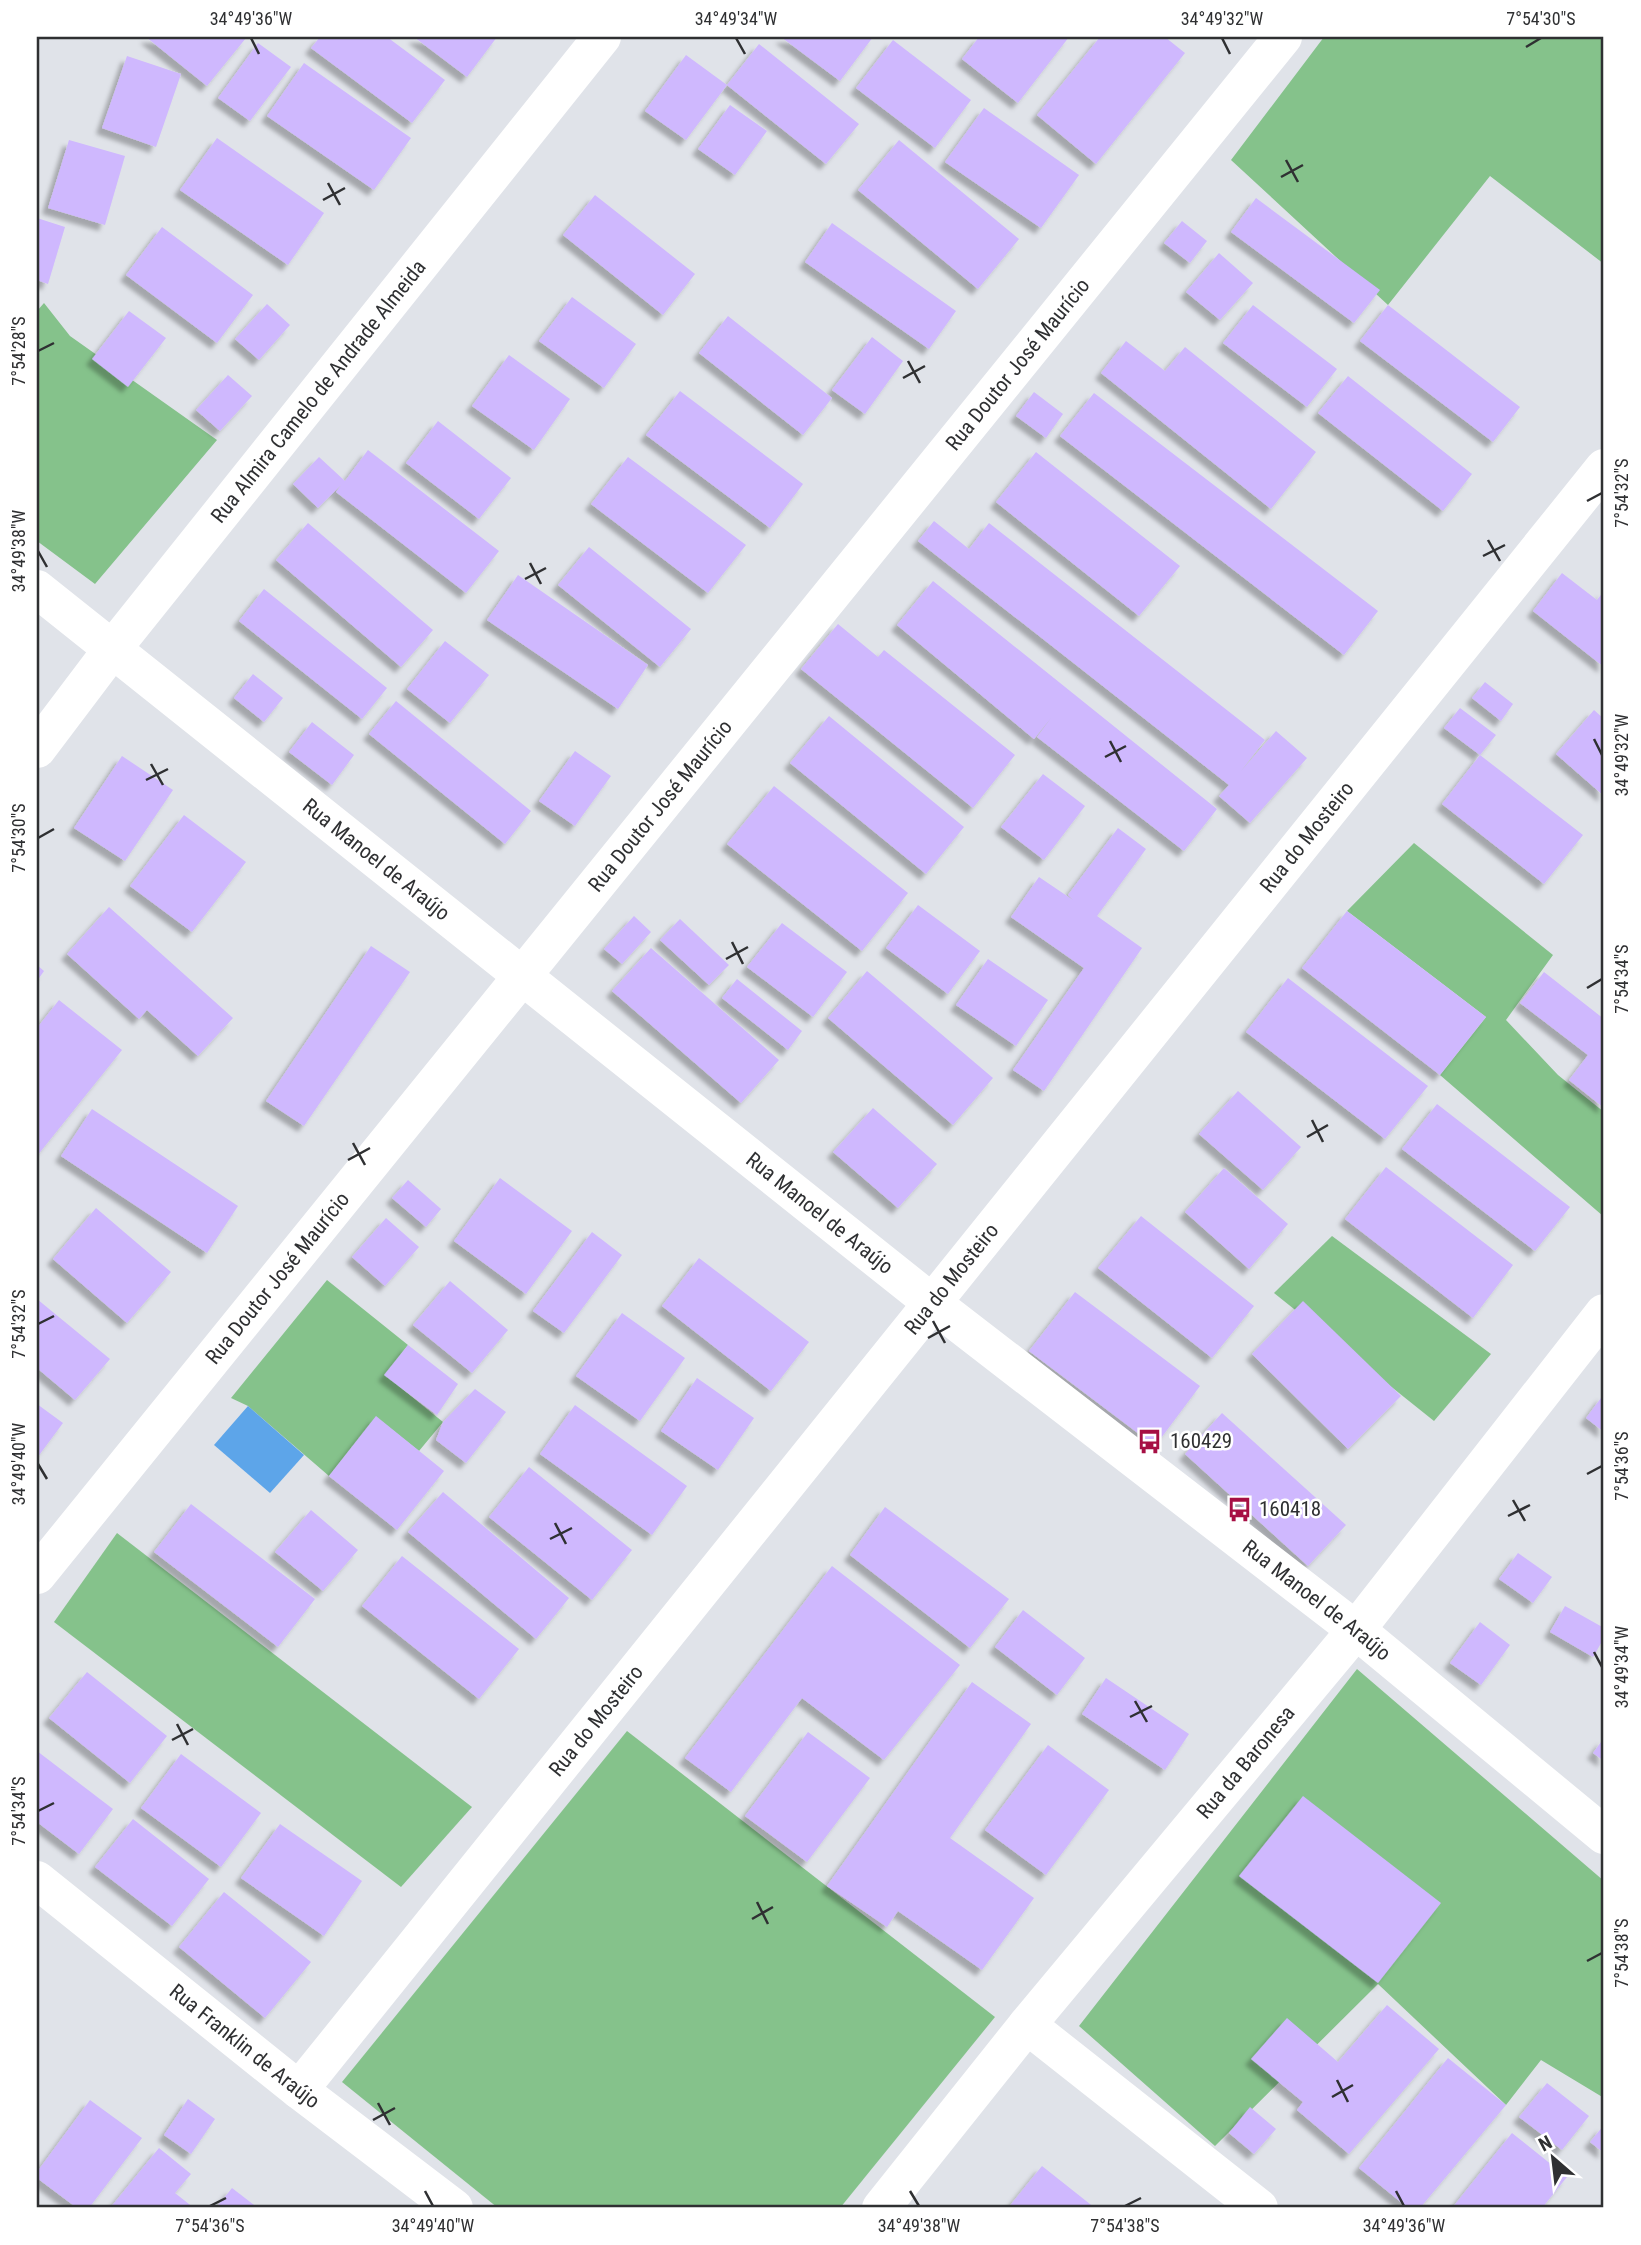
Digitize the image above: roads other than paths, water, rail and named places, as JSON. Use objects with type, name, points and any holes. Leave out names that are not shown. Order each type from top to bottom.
[{"type":"street","name":"Rua Almira Camelo de Andrade Almeida","points":[[37,749],[114,647],[602,37]]},
{"type":"street","name":"Rua Doutor José Maurício","points":[[37,1574],[1283,37]]},
{"type":"street","name":"Rua do Mosteiro","points":[[299,2090],[1604,468]]},
{"type":"street","name":"Rua Manoel de Araújo","points":[[37,589],[114,647],[522,979],[931,1302],[1356,1630],[1604,1835]]},
{"type":"street","name":"Rua da Baronesa","points":[[881,2208],[1027,2025],[1356,1630],[1604,1313]]},
{"type":"street","name":"Rua Franklin de Araújo","points":[[37,1880],[299,2090],[454,2208]]},
{"type":"street","points":[[1027,2025],[1259,2208]]},
{"type":"water","points":[[248,1406],[304,1455],[270,1493],[214,1445]]},
{"type":"place","name":"160429","points":[[1150,1441]]},
{"type":"place","name":"160418","points":[[1239,1509]]}]
